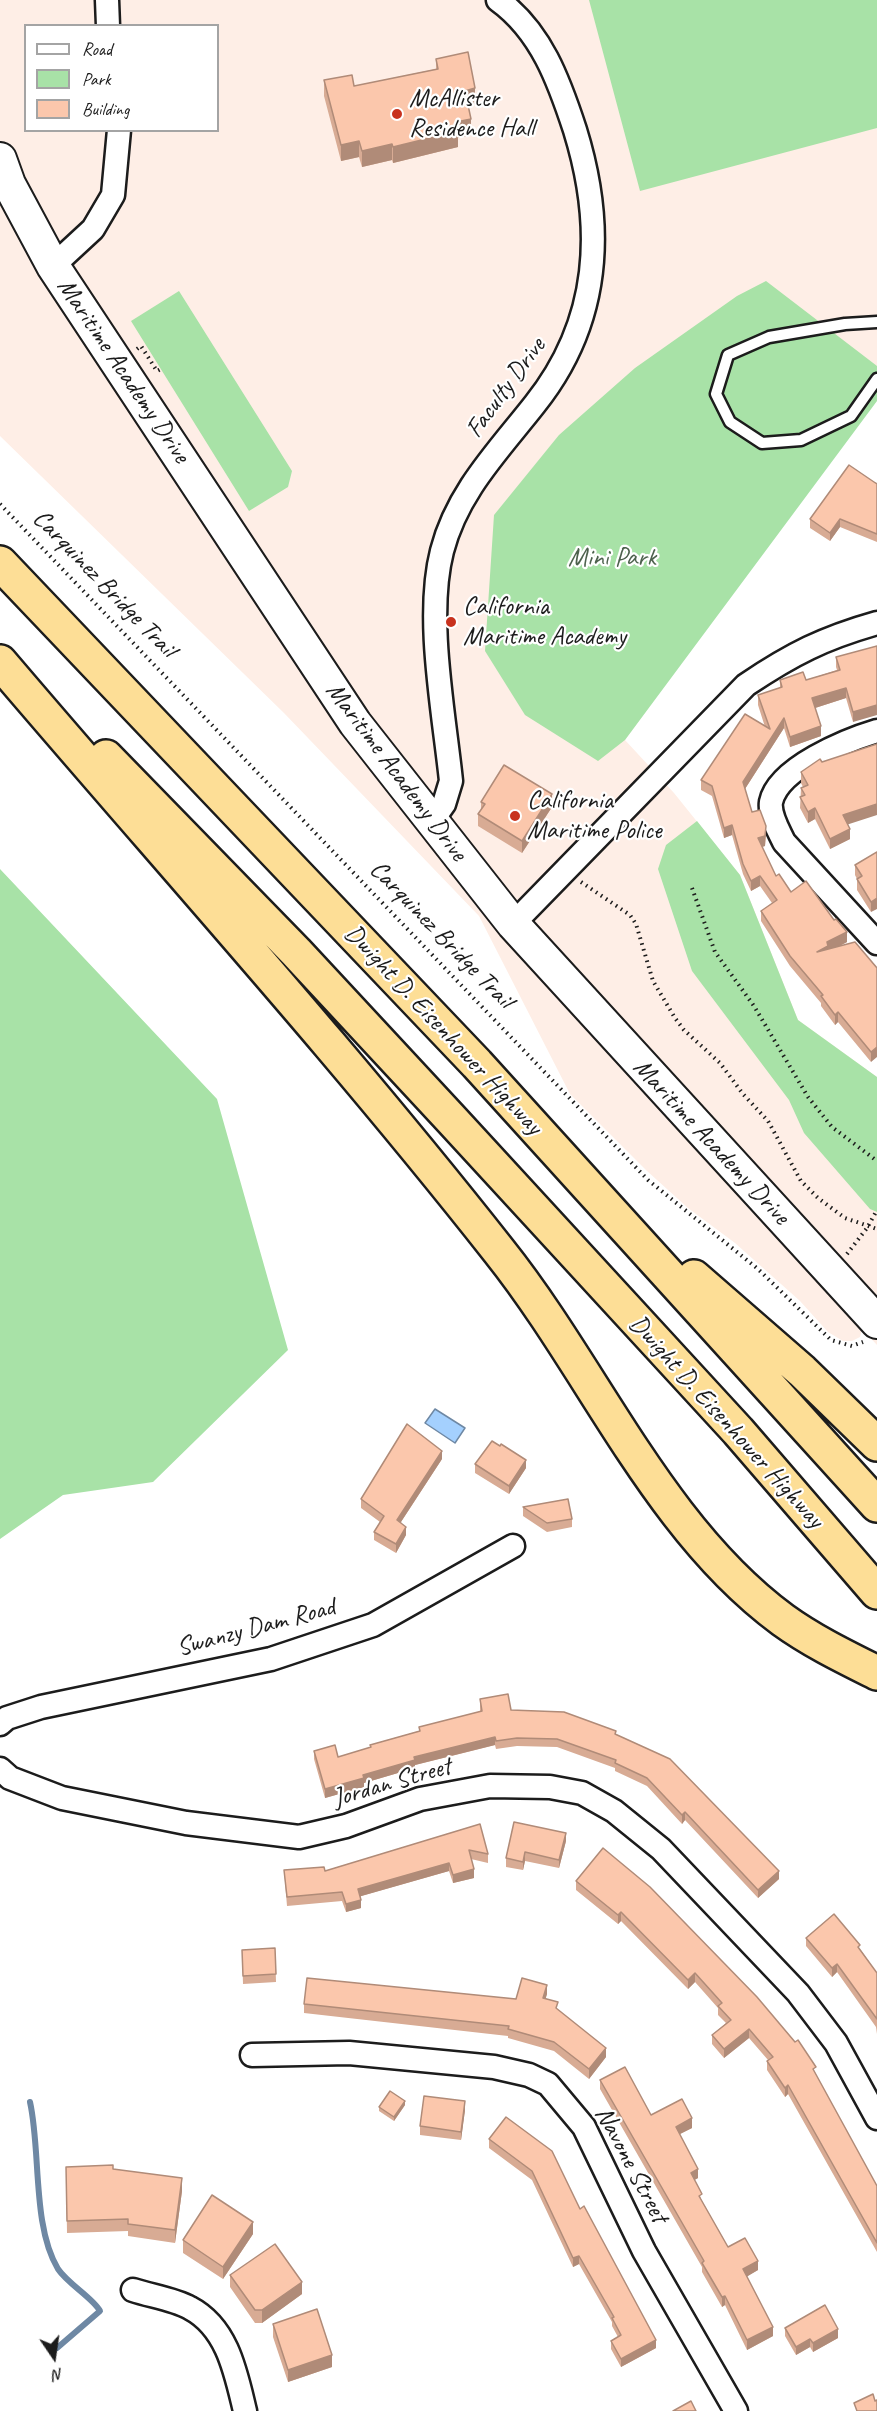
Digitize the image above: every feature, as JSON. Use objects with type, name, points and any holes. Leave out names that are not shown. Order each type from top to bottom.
[{"type":"highway","name":"Dwight D. Eisenhower Highway","points":[[0,562],[477,1064],[877,1505]]},
{"type":"highway","name":"Dwight D. Eisenhower Highway","points":[[0,657],[136,786],[296,952],[738,1431],[877,1592]]},
{"type":"highway","points":[[0,662],[351,1072],[500,1251],[693,1533],[734,1577],[782,1619],[827,1649],[877,1673]]},
{"type":"highway","points":[[577,1176],[793,1363],[877,1444]]},
{"type":"street","points":[[107,0],[108,24]]},
{"type":"street","name":"Faculty Drive","points":[[432,821],[444,804],[451,781],[436,624],[436,592],[441,552],[451,522],[473,481],[496,449],[536,404],[557,374],[580,325],[593,275],[592,207],[588,175],[568,109],[554,70],[529,29],[512,10],[498,0]]},
{"type":"street","points":[[53,266],[93,229],[113,195],[119,132]]},
{"type":"street","name":"Maritime Academy Drive","points":[[0,159],[9,184],[53,266],[355,723],[513,924],[871,1318]]},
{"type":"street","points":[[513,924],[565,868],[746,685],[780,662],[832,635],[877,623]]},
{"type":"street","points":[[877,732],[856,737],[804,763],[784,781],[771,802],[774,823],[784,842],[877,943]]},
{"type":"street","name":"Swanzy Dam Road","points":[[0,1724],[7,1718],[41,1707],[271,1659],[373,1625],[513,1546]]},
{"type":"street","name":"Jordan Street","points":[[0,1768],[10,1778],[62,1798],[186,1823],[299,1837],[346,1826],[420,1799],[490,1786],[550,1787],[582,1793],[614,1811],[661,1849],[798,1993],[836,2043],[877,2118]]},
{"type":"street","name":"Navone Street","points":[[252,2055],[349,2053],[483,2066],[529,2075],[548,2085],[584,2127],[644,2251],[736,2411]]},
{"type":"street","points":[[133,2290],[190,2308],[210,2323],[232,2356],[245,2411]]},
{"type":"lane","points":[[877,322],[845,324],[769,337],[728,354],[716,394],[730,422],[762,442],[801,440],[851,416],[877,379]]},
{"type":"path","name":"Carquinez Bridge Trail","points":[[0,504],[648,1180],[758,1269],[831,1340],[852,1346],[871,1318]]},
{"type":"path","points":[[565,868],[630,915],[636,924],[652,981],[675,1018],[726,1069],[743,1094],[768,1121],[801,1181],[838,1213],[867,1228],[877,1229]]},
{"type":"path","points":[[692,888],[715,952],[754,1006],[808,1097],[832,1126],[877,1161]]},
{"type":"path","points":[[832,1274],[867,1228],[877,1210]]},
{"type":"shaded area","name":"California Maritime Academy","points":[[0,0],[877,0],[877,400],[777,530],[625,740],[674,793],[740,875],[798,1020],[877,1077],[877,1345],[862,1329],[860,1337],[852,1341],[843,1341],[828,1332],[800,1301],[735,1243],[688,1208],[647,1171],[570,1094],[479,916],[284,713],[0,436]]},
{"type":"green space","points":[[589,0],[877,0],[877,128],[640,191]]},
{"type":"green space","name":"Mini Park","points":[[766,281],[877,366],[877,401],[625,740],[598,761],[525,715],[485,651],[494,515],[559,435],[635,368],[737,296]]},
{"type":"green space","points":[[179,291],[292,471],[288,487],[249,511],[131,321]]},
{"type":"green space","points":[[697,821],[740,875],[798,1020],[877,1077],[877,1212],[870,1209],[804,1133],[789,1100],[692,971],[658,869],[666,845]]},
{"type":"green space","points":[[0,869],[217,1099],[288,1350],[153,1482],[63,1495],[0,1539]]},
{"type":"water","points":[[435,1409],[465,1428],[455,1443],[425,1423]]},
{"type":"building","name":"McAllister Residence Hall","points":[[468,52],[475,88],[465,91],[471,119],[456,122],[458,131],[393,147],[392,144],[362,151],[359,141],[341,145],[324,80],[352,75],[354,86],[438,69],[436,59]]},
{"type":"building","points":[[849,465],[877,484],[877,534],[840,519],[830,533],[810,519]]},
{"type":"building","points":[[877,646],[877,705],[853,712],[846,688],[812,698],[821,726],[790,737],[784,718],[743,782],[752,812],[760,810],[766,826],[765,836],[758,838],[776,876],[779,874],[791,892],[806,881],[834,920],[836,919],[847,932],[827,942],[828,946],[817,952],[855,942],[877,968],[877,1047],[871,1052],[838,1012],[835,1015],[821,996],[823,995],[790,956],[761,911],[777,900],[760,876],[751,881],[743,864],[732,825],[724,828],[712,786],[701,780],[745,714],[770,729],[758,695],[782,687],[780,680],[803,672],[806,680],[840,670],[836,657]]},
{"type":"building","points":[[877,744],[877,804],[843,815],[850,829],[830,839],[815,808],[808,812],[800,797],[805,795],[801,788],[808,785],[801,772],[820,759],[822,762]]},
{"type":"building","points":[[504,765],[552,794],[522,841],[478,814],[485,804],[481,802]]},
{"type":"building","points":[[877,852],[877,898],[871,902],[857,879],[862,876],[855,865]]},
{"type":"building","points":[[407,1424],[442,1451],[397,1520],[406,1527],[396,1544],[374,1532],[384,1516],[361,1499]]},
{"type":"building","points":[[492,1441],[526,1460],[509,1486],[475,1464]]},
{"type":"building","points":[[568,1499],[572,1519],[547,1523],[523,1507]]},
{"type":"building","points":[[508,1694],[511,1710],[564,1712],[616,1731],[615,1734],[670,1759],[779,1871],[758,1890],[685,1812],[682,1815],[647,1778],[615,1763],[616,1760],[557,1739],[517,1738],[496,1741],[495,1737],[414,1757],[415,1760],[325,1789],[314,1751],[335,1745],[338,1757],[420,1731],[419,1727],[482,1711],[480,1699]]},
{"type":"building","points":[[514,1822],[566,1833],[559,1860],[525,1852],[523,1862],[506,1858]]},
{"type":"building","points":[[480,1824],[488,1854],[469,1850],[474,1869],[453,1875],[449,1863],[358,1889],[361,1900],[346,1904],[342,1892],[287,1897],[284,1870],[324,1867],[325,1871]]},
{"type":"building","points":[[603,1848],[650,1887],[757,1997],[795,2042],[798,2040],[816,2067],[813,2069],[877,2186],[877,2243],[788,2085],[785,2088],[767,2061],[773,2057],[749,2029],[724,2049],[712,2035],[731,2020],[718,2006],[722,2003],[695,1973],[688,1980],[621,1912],[618,1915],[576,1881]]},
{"type":"building","points":[[834,1914],[860,1945],[858,1947],[877,1973],[877,2019],[837,1964],[832,1968],[806,1938]]},
{"type":"building","points":[[275,1948],[276,1974],[243,1976],[242,1950]]},
{"type":"building","points":[[307,1978],[516,1999],[522,1978],[547,1985],[543,1998],[558,2002],[556,2008],[606,2048],[589,2069],[554,2042],[508,2029],[509,2026],[304,2004]]},
{"type":"building","points":[[625,2067],[651,2115],[682,2099],[692,2118],[676,2127],[698,2169],[691,2173],[702,2194],[699,2196],[728,2247],[745,2238],[758,2261],[743,2269],[773,2327],[747,2340],[725,2296],[722,2297],[702,2263],[704,2261],[600,2080]]},
{"type":"building","points":[[390,2091],[405,2101],[394,2117],[379,2107]]},
{"type":"building","points":[[424,2096],[465,2101],[461,2132],[420,2126]]},
{"type":"building","points":[[506,2117],[552,2151],[580,2209],[584,2206],[656,2340],[621,2359],[611,2341],[621,2335],[612,2318],[614,2317],[579,2256],[573,2258],[532,2171],[489,2139]]},
{"type":"building","points":[[113,2165],[113,2169],[182,2178],[175,2230],[128,2224],[128,2219],[67,2221],[66,2167]]},
{"type":"building","points":[[212,2195],[253,2222],[223,2267],[183,2240]]},
{"type":"building","points":[[275,2244],[302,2282],[262,2310],[255,2310],[230,2275]]},
{"type":"building","points":[[825,2305],[838,2329],[813,2343],[810,2339],[796,2347],[785,2328]]},
{"type":"building","points":[[317,2309],[332,2355],[288,2370],[273,2324]]},
{"type":"building","points":[[873,2394],[875,2401],[877,2400],[877,2411],[857,2411],[854,2403]]},
{"type":"building","points":[[691,2401],[696,2411],[673,2411]]},
{"type":"waterway","points":[[30,2102],[41,2210],[50,2251],[62,2275],[100,2311],[57,2348]]},
{"type":"place","name":"McAllister Residence Hall","points":[[397,114]]},
{"type":"place","name":"California Maritime Academy","points":[[451,622]]},
{"type":"place","name":"California Maritime Police","points":[[515,816]]}]
